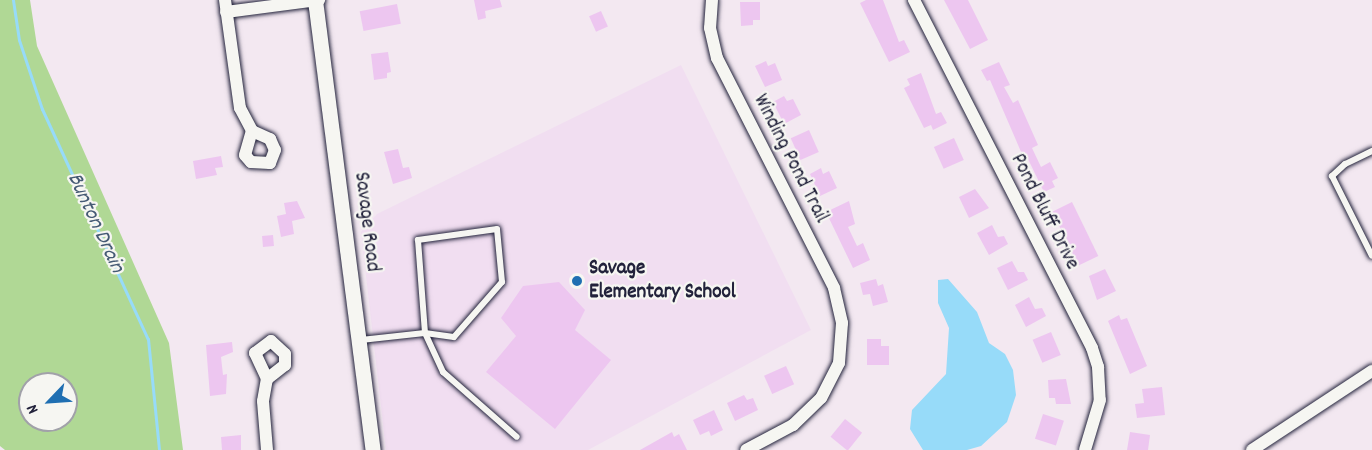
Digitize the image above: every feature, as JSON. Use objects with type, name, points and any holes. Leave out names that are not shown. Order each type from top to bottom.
[{"type":"street","points":[[252,131],[238,98],[225,6],[316,0]]},
{"type":"street","name":"Savage Road","points":[[316,0],[372,450]]},
{"type":"street","name":"Winding Pond Trail","points":[[712,0],[710,28],[717,58],[834,288],[842,335],[835,373],[816,405],[793,424],[746,450]]},
{"type":"street","name":"Pond Bluff Drive","points":[[914,0],[1092,348],[1098,367],[1100,400],[1085,450]]},
{"type":"street","points":[[1252,450],[1372,371]]},
{"type":"street","points":[[267,379],[263,401],[267,450]]},
{"type":"lane","points":[[1372,152],[1345,164],[1332,176],[1372,256]]},
{"type":"lane","points":[[360,340],[425,333],[454,337],[502,282],[498,229],[418,240],[425,333],[443,372],[517,436]]},
{"type":"shaded area","name":"Savage Elementary School","points":[[681,65],[811,330],[588,450],[386,450],[361,232],[377,214]]},
{"type":"green space","points":[[0,0],[30,0],[37,46],[169,343],[183,450],[5,450],[0,446]]},
{"type":"water","points":[[948,279],[977,312],[989,343],[1005,354],[1013,370],[1016,395],[1007,422],[981,446],[967,450],[923,450],[910,429],[912,410],[946,374],[949,328],[938,303],[938,280]]},
{"type":"building","points":[[474,0],[500,0],[502,7],[485,11],[486,18],[478,20]]},
{"type":"building","points":[[866,0],[883,0],[899,42],[904,40],[910,52],[889,62],[860,3]]},
{"type":"building","points":[[944,0],[968,0],[988,40],[970,49]]},
{"type":"building","points":[[740,2],[760,2],[760,20],[753,20],[753,25],[741,26]]},
{"type":"building","points":[[397,4],[401,24],[364,31],[360,11]]},
{"type":"building","points":[[601,11],[608,27],[596,32],[589,16]]},
{"type":"building","points":[[388,52],[391,72],[387,73],[387,78],[374,80],[371,54]]},
{"type":"building","points":[[766,61],[768,66],[775,63],[782,80],[765,87],[755,66]]},
{"type":"building","points":[[999,62],[1010,85],[1004,87],[1013,103],[1018,100],[1038,145],[1032,148],[1041,167],[1050,162],[1058,178],[1052,181],[1055,187],[1044,192],[1028,159],[1025,161],[990,80],[987,81],[981,70]]},
{"type":"building","points":[[921,73],[936,114],[941,112],[947,123],[933,130],[931,125],[924,128],[904,88],[910,85],[907,79]]},
{"type":"building","points":[[784,96],[787,101],[793,99],[801,115],[784,124],[773,102]]},
{"type":"building","points":[[809,130],[819,152],[800,160],[791,138]]},
{"type":"building","points":[[954,138],[964,160],[944,169],[934,147]]},
{"type":"building","points":[[398,149],[403,168],[409,167],[412,178],[393,184],[384,152]]},
{"type":"building","points":[[221,156],[223,167],[215,168],[217,175],[196,179],[193,161]]},
{"type":"building","points":[[821,168],[823,174],[829,171],[837,188],[820,196],[810,174]]},
{"type":"building","points":[[975,189],[989,208],[969,218],[959,197]]},
{"type":"building","points":[[297,201],[305,218],[292,221],[294,234],[281,237],[277,216],[286,214],[284,203]]},
{"type":"building","points":[[849,201],[855,224],[848,227],[857,246],[863,243],[870,260],[853,268],[826,212]]},
{"type":"building","points":[[1072,202],[1098,256],[1079,266],[1052,212]]},
{"type":"building","points":[[992,225],[998,237],[1004,236],[1008,244],[989,255],[977,233]]},
{"type":"building","points":[[273,235],[274,246],[263,247],[262,236]]},
{"type":"building","points":[[1012,261],[1018,272],[1024,272],[1028,280],[1008,290],[997,268]]},
{"type":"building","points":[[1105,269],[1116,291],[1097,300],[1089,276]]},
{"type":"building","points":[[876,279],[878,286],[883,284],[888,302],[873,306],[870,294],[863,295],[860,283]]},
{"type":"building","points":[[559,282],[585,310],[575,330],[611,360],[555,429],[486,372],[516,336],[501,318],[523,286]]},
{"type":"building","points":[[1029,297],[1035,309],[1042,308],[1046,316],[1026,327],[1015,305]]},
{"type":"building","points":[[1119,315],[1121,320],[1127,318],[1147,366],[1130,374],[1108,321]]},
{"type":"building","points":[[1051,332],[1061,355],[1042,363],[1033,340]]},
{"type":"building","points":[[867,339],[881,339],[881,346],[889,346],[889,365],[867,365]]},
{"type":"building","points":[[232,342],[233,352],[221,357],[223,375],[227,374],[226,394],[210,396],[206,345]]},
{"type":"building","points":[[786,366],[794,384],[772,394],[764,376]]},
{"type":"building","points":[[1066,379],[1071,404],[1056,404],[1055,398],[1049,398],[1048,380]]},
{"type":"building","points":[[1162,387],[1165,415],[1137,418],[1135,404],[1144,403],[1142,389]]},
{"type":"building","points":[[744,395],[747,400],[753,398],[758,410],[735,421],[727,403]]},
{"type":"building","points":[[714,410],[723,430],[711,436],[709,431],[700,435],[693,420]]},
{"type":"building","points":[[1043,414],[1064,421],[1056,446],[1035,439]]},
{"type":"building","points":[[845,419],[862,433],[848,450],[831,437]]},
{"type":"building","points":[[672,432],[674,437],[679,434],[687,450],[640,450]]},
{"type":"building","points":[[1130,432],[1150,435],[1148,450],[1127,450]]},
{"type":"building","points":[[241,435],[241,450],[222,450],[221,437]]},
{"type":"waterway","name":"Bunton Drain","points":[[13,0],[19,40],[42,109],[148,339],[159,450]]},
{"type":"place","name":"Savage Elementary School","points":[[577,281]]}]
